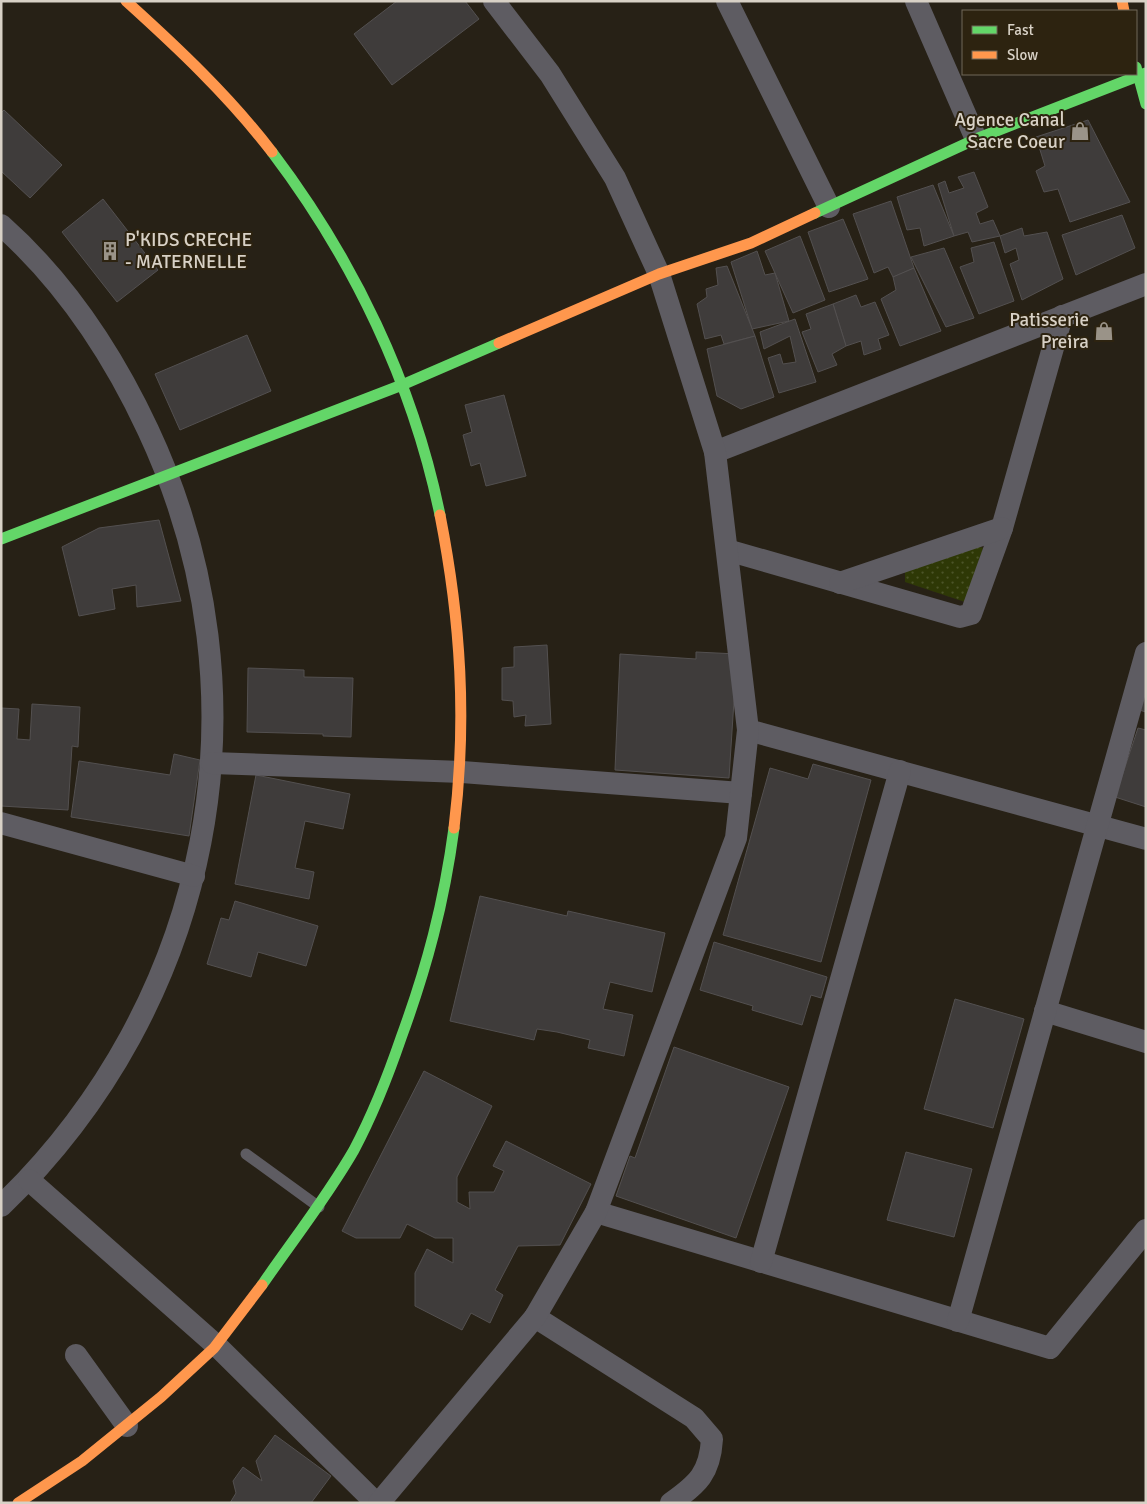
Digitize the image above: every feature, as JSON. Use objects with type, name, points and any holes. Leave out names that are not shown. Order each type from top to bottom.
[{"type":"street","points":[[18,1503],[127,1426],[217,1346],[318,1207],[364,1130],[413,1016],[445,895],[462,772],[463,693],[457,615],[448,556],[427,460],[402,385],[363,296],[314,212],[257,134],[192,61],[126,1]]},
{"type":"street","points":[[29,1180],[217,1346],[377,1503],[535,1317],[596,1212],[736,838],[748,730],[715,452],[659,274],[614,178],[550,74],[494,1]]},
{"type":"street","points":[[727,1],[829,207]]},
{"type":"street","points":[[916,1],[976,139]]},
{"type":"street","points":[[1140,72],[1146,104]]},
{"type":"street","points":[[1,539],[402,385],[659,274],[751,243],[976,139],[1133,75]]},
{"type":"street","points":[[1,225],[17,240],[78,311],[129,389],[169,474],[191,544],[206,617],[213,690],[212,763],[194,876],[174,943],[147,1008],[114,1069],[74,1126],[29,1180],[1,1206]]},
{"type":"street","points":[[715,452],[1146,284]]},
{"type":"street","points":[[727,550],[960,618],[971,614],[1002,528],[1062,316]]},
{"type":"street","points":[[840,583],[1002,528]]},
{"type":"street","points":[[958,1321],[1146,653]]},
{"type":"street","points":[[748,730],[1146,840]]},
{"type":"street","points":[[212,763],[462,772],[741,793]]},
{"type":"street","points":[[761,1262],[900,772]]},
{"type":"street","points":[[1,823],[194,876]]},
{"type":"street","points":[[1045,1011],[1146,1042]]},
{"type":"street","points":[[596,1212],[1050,1348],[1146,1230]]},
{"type":"street","points":[[535,1317],[694,1418],[712,1439],[711,1457],[703,1475],[690,1490],[671,1503]]},
{"type":"street","points":[[76,1355],[127,1426]]},
{"type":"lane","points":[[246,1154],[318,1207]]},
{"type":"green space","points":[[974,545],[983,548],[965,602],[905,582],[905,571]]},
{"type":"building","points":[[397,1],[465,1],[479,19],[392,85],[354,34]]},
{"type":"building","points":[[4,110],[62,165],[30,198],[1,171],[1,113]]},
{"type":"building","points":[[1088,120],[1130,202],[1070,222],[1058,189],[1044,192],[1036,171],[1045,166],[1036,137]]},
{"type":"building","points":[[974,172],[988,207],[976,213],[980,224],[993,220],[1000,236],[972,242],[968,232],[954,236],[938,184],[945,181],[949,193],[964,188],[958,177]]},
{"type":"building","points":[[933,185],[954,236],[924,246],[920,228],[907,230],[897,197]]},
{"type":"building","name":"P'KIDS CRECHE - MATERNELLE","points":[[103,199],[158,270],[117,302],[62,232]]},
{"type":"building","points":[[891,201],[914,268],[893,277],[888,267],[874,273],[853,214]]},
{"type":"building","points":[[1122,215],[1135,248],[1076,275],[1062,235]]},
{"type":"building","points":[[843,219],[868,279],[829,292],[808,232]]},
{"type":"building","points":[[1022,228],[1024,236],[1047,232],[1063,279],[1022,300],[1010,264],[1019,260],[1016,248],[1005,253],[1000,236]]},
{"type":"building","points":[[800,236],[825,300],[793,313],[765,251]]},
{"type":"building","points":[[994,242],[1014,301],[979,314],[960,267],[974,262],[971,248]]},
{"type":"building","points":[[944,248],[974,318],[946,327],[911,257]]},
{"type":"building","points":[[757,251],[765,275],[775,273],[789,321],[752,329],[731,262]]},
{"type":"building","points":[[727,266],[755,336],[724,344],[721,335],[705,339],[697,304],[707,297],[706,289],[718,285],[716,268]]},
{"type":"building","points":[[914,268],[941,331],[900,346],[881,299],[896,290],[893,277]]},
{"type":"building","points":[[856,295],[861,307],[875,302],[889,335],[878,339],[881,349],[864,355],[861,341],[846,346],[833,304]]},
{"type":"building","points":[[833,304],[846,346],[832,354],[837,365],[818,372],[802,332],[811,329],[806,314]]},
{"type":"building","points":[[795,319],[816,382],[779,393],[768,358],[780,354],[783,364],[796,362],[790,336],[764,349],[760,332]]},
{"type":"building","points":[[247,335],[271,391],[180,430],[155,374]]},
{"type":"building","points":[[755,336],[774,397],[741,409],[717,396],[707,349]]},
{"type":"building","points":[[504,395],[526,476],[486,486],[480,463],[471,466],[463,435],[472,432],[465,405]]},
{"type":"building","points":[[159,520],[181,601],[137,607],[136,585],[112,589],[115,609],[79,616],[62,547],[99,528]]},
{"type":"building","points":[[547,645],[551,724],[525,726],[526,715],[514,717],[513,701],[502,700],[502,668],[514,667],[514,647]]},
{"type":"building","points":[[696,652],[737,654],[729,778],[615,770],[620,654],[696,659]]},
{"type":"building","points":[[248,668],[304,670],[304,677],[353,678],[351,737],[323,736],[323,734],[247,732]]},
{"type":"building","points":[[1146,690],[1146,712],[1139,710]]},
{"type":"building","points":[[32,704],[80,707],[78,747],[72,746],[68,810],[1,806],[1,708],[19,709],[17,739],[30,740]]},
{"type":"building","points":[[1138,728],[1146,730],[1146,807],[1115,797]]},
{"type":"building","points":[[174,754],[200,760],[189,836],[71,817],[79,761],[170,775]]},
{"type":"building","points":[[813,764],[871,780],[821,962],[723,935],[770,768],[808,779]]},
{"type":"building","points":[[256,775],[350,794],[343,829],[305,821],[295,868],[314,872],[309,899],[235,884]]},
{"type":"building","points":[[480,896],[567,916],[568,911],[665,933],[652,992],[610,982],[603,1009],[633,1015],[624,1056],[588,1048],[590,1040],[557,1032],[537,1029],[534,1040],[450,1021]]},
{"type":"building","points":[[235,901],[318,926],[306,966],[258,952],[251,977],[207,964],[221,918],[229,920]]},
{"type":"building","points":[[714,942],[827,977],[821,998],[811,995],[802,1025],[752,1010],[753,1006],[700,990]]},
{"type":"building","points":[[955,999],[1024,1019],[993,1128],[924,1109]]},
{"type":"building","points":[[674,1047],[789,1087],[736,1238],[616,1196],[630,1156],[635,1158]]},
{"type":"building","points":[[424,1071],[492,1106],[457,1177],[457,1202],[470,1209],[469,1192],[494,1192],[504,1171],[493,1166],[506,1141],[591,1184],[560,1245],[518,1246],[495,1290],[503,1295],[490,1323],[471,1313],[462,1330],[415,1306],[415,1273],[427,1249],[453,1263],[453,1238],[435,1238],[407,1224],[400,1238],[356,1238],[342,1231]]},
{"type":"building","points":[[906,1152],[972,1169],[954,1237],[887,1220]]},
{"type":"building","points":[[275,1435],[331,1476],[311,1503],[230,1503],[236,1493],[233,1481],[243,1467],[262,1481],[256,1461]]},
{"type":"traffic: fast","points":[[1137,71],[1146,104]]},
{"type":"traffic: fast","points":[[815,213],[976,139],[1146,73]]},
{"type":"traffic: fast","points":[[272,152],[329,235],[354,279],[376,324],[414,418],[440,515]]},
{"type":"traffic: fast","points":[[1,539],[402,385],[499,343]]},
{"type":"traffic: fast","points":[[262,1285],[344,1167],[380,1095],[427,960],[440,909],[454,828]]},
{"type":"traffic: slow","points":[[126,1],[202,73],[256,131],[272,152]]},
{"type":"traffic: slow","points":[[1122,1],[1124,10]]},
{"type":"traffic: slow","points":[[499,343],[659,274],[751,243],[815,213]]},
{"type":"traffic: slow","points":[[440,515],[453,594],[460,671],[460,749],[454,828]]},
{"type":"traffic: slow","points":[[18,1503],[82,1461],[161,1397],[214,1348],[262,1285]]},
{"type":"place","name":"Agence Canal Sacre Coeur","points":[[1080,131]]},
{"type":"place","name":"P'KIDS CRECHE - MATERNELLE","points":[[110,251]]},
{"type":"place","name":"Patisserie Preira","points":[[1104,331]]}]
